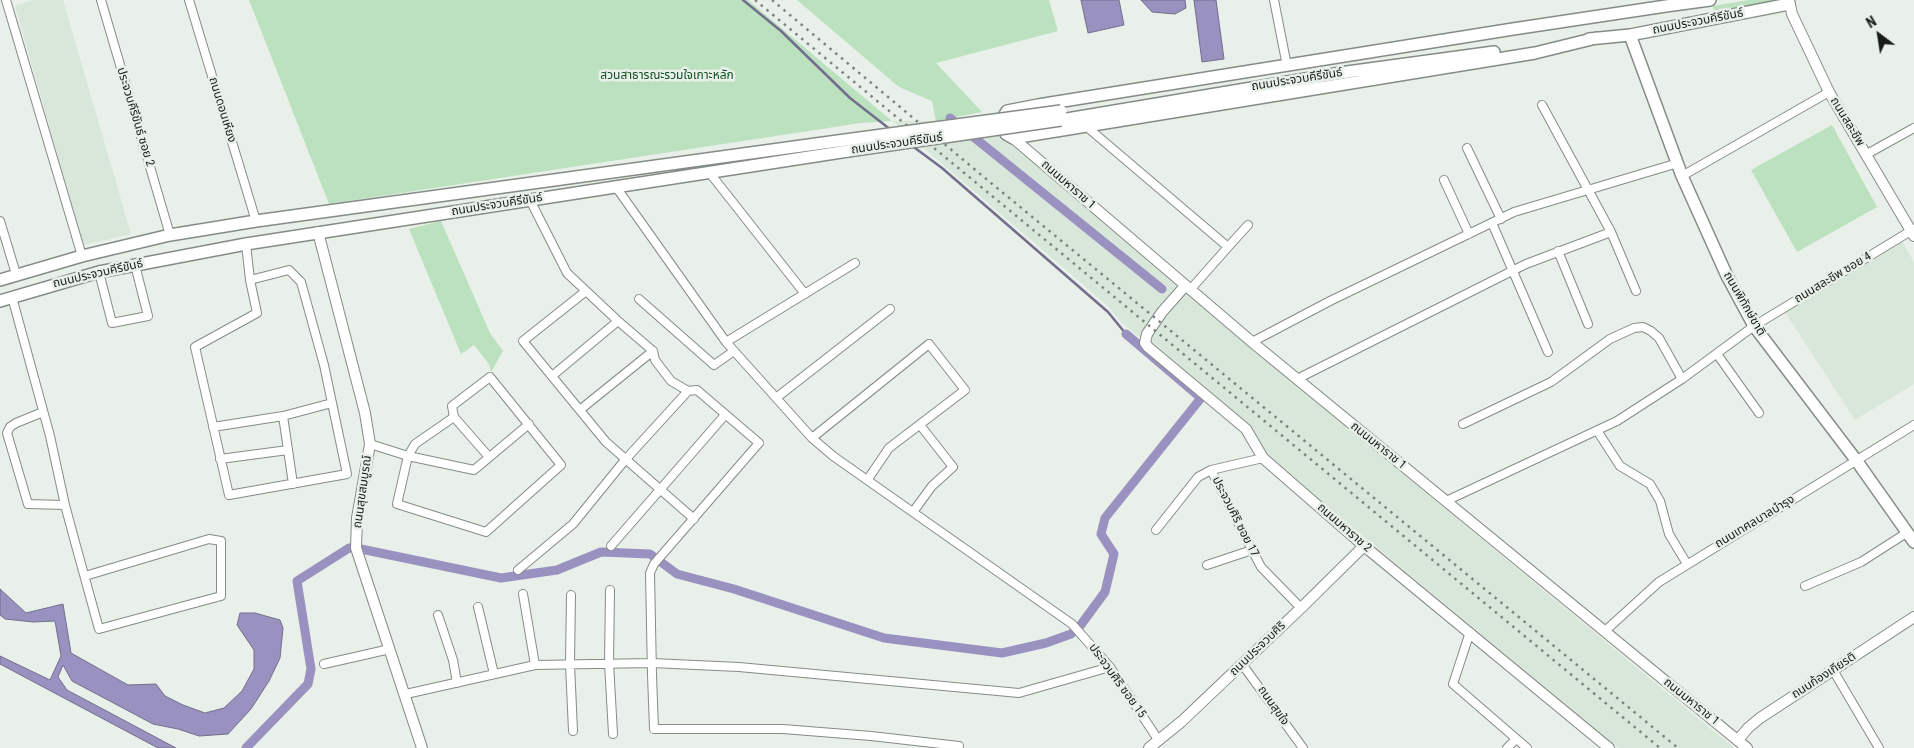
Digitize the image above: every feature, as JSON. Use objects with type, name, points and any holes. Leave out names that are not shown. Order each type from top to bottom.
[{"type":"main road","name":"ถนนประจวบคีรีขันธ์","points":[[1061,116],[1074,111],[1328,68],[1707,0]]},
{"type":"main road","points":[[1707,0],[1710,20]]},
{"type":"main road","name":"ถนนประจวบคีรีขันธ์","points":[[0,280],[82,256],[170,235],[256,221],[847,146],[1061,116],[1347,72],[1630,35],[1710,20],[1792,1]]},
{"type":"main road","points":[[1596,38],[1535,53],[1013,138],[1006,134],[1002,120],[1007,111],[1141,88],[1679,4]]},
{"type":"main road","name":"ถนนพิทักษ์ชาติ","points":[[1630,35],[1682,176],[1727,276],[1754,326],[1856,460],[1911,537]]},
{"type":"main road","name":"ถนนประจวบคีรีขันธ์","points":[[0,301],[99,272],[246,244],[708,172],[847,146]]},
{"type":"street","points":[[6,0],[82,256]]},
{"type":"street","name":"ประจวบคีรีขันธ์ ซอย 2","points":[[101,0],[170,235]]},
{"type":"street","name":"ถนนดอนเหียง","points":[[189,0],[256,221]]},
{"type":"street","points":[[1274,0],[1287,66]]},
{"type":"street","name":"ถนนสละชีพ","points":[[1792,1],[1813,59],[1830,92],[1913,232]]},
{"type":"street","points":[[1682,176],[1830,92]]},
{"type":"street","points":[[1542,106],[1611,232],[1636,291]]},
{"type":"street","points":[[1087,126],[1228,246]]},
{"type":"street","points":[[1866,154],[1914,128]]},
{"type":"street","name":"ถนนมหาราช 1","points":[[1013,138],[1187,288],[1747,748]]},
{"type":"street","points":[[1467,148],[1500,219]]},
{"type":"street","points":[[1252,342],[1330,301],[1514,212],[1678,163]]},
{"type":"street","points":[[708,172],[805,294]]},
{"type":"street","points":[[1444,180],[1469,234]]},
{"type":"street","name":"ประจวบศิริ ซอย 15","points":[[616,186],[726,342],[812,438],[833,456],[1072,624],[1110,667],[1158,741]]},
{"type":"street","points":[[530,200],[568,273],[618,321],[653,351],[655,360],[671,381],[688,391],[697,390],[759,443],[654,564],[650,573],[654,729],[783,729],[959,746]]},
{"type":"street","points":[[0,221],[16,274]]},
{"type":"street","points":[[1492,223],[1548,352]]},
{"type":"street","points":[[1187,288],[1248,225]]},
{"type":"street","name":"ถนนสุขสมบูรณ์","points":[[318,232],[365,413],[370,444],[357,518],[356,548],[406,694],[422,748]]},
{"type":"street","points":[[1297,379],[1512,270],[1611,232]]},
{"type":"street","name":"ถนนสละชีพ ซอย 4","points":[[1446,501],[1598,432],[1618,421],[1682,380],[1754,326],[1913,232]]},
{"type":"street","points":[[246,244],[250,280],[257,314],[195,347],[229,495],[347,474],[324,365],[301,282],[290,270],[250,280]]},
{"type":"street","points":[[1558,251],[1588,324]]},
{"type":"street","points":[[726,342],[855,263]]},
{"type":"street","points":[[99,272],[112,324],[148,316],[135,265]]},
{"type":"street","name":"ถนนมหาราช 2","points":[[1187,288],[1152,327],[1147,334],[1145,343],[1246,429],[1263,458],[1364,546],[1609,748]]},
{"type":"street","points":[[586,291],[524,341],[606,442],[694,520]]},
{"type":"street","points":[[12,297],[43,412],[65,505],[84,576],[99,629],[221,596],[222,541],[209,539],[84,576]]},
{"type":"street","points":[[639,299],[714,365],[734,351]]},
{"type":"street","points":[[776,398],[890,309]]},
{"type":"street","points":[[552,376],[618,321]]},
{"type":"street","points":[[1463,424],[1551,382],[1610,339],[1634,328],[1643,327],[1651,330],[1659,338],[1682,380]]},
{"type":"street","points":[[812,438],[929,344],[965,390],[889,448],[868,479]]},
{"type":"street","points":[[581,410],[653,351]]},
{"type":"street","points":[[1717,354],[1759,413]]},
{"type":"street","points":[[454,417],[415,444],[408,456],[397,504],[486,532],[561,465],[490,377],[452,406],[454,417],[489,457]]},
{"type":"street","points":[[518,570],[573,524],[625,460],[688,391]]},
{"type":"street","points":[[213,427],[283,416],[332,404]]},
{"type":"street","points":[[43,412],[16,423],[10,427],[7,433],[28,504],[65,505]]},
{"type":"street","points":[[611,546],[725,415]]},
{"type":"street","points":[[283,416],[293,484]]},
{"type":"street","points":[[370,444],[408,456],[474,470],[529,424]]},
{"type":"street","name":"ถนนเทศลบาลบำรุง","points":[[1605,631],[1659,582],[1914,425]]},
{"type":"street","points":[[913,512],[932,486],[953,467],[920,426]]},
{"type":"street","points":[[1598,432],[1620,466],[1650,484],[1660,501],[1669,534],[1687,564]]},
{"type":"street","points":[[220,460],[288,450]]},
{"type":"street","points":[[1156,530],[1198,477],[1211,470],[1263,458]]},
{"type":"street","name":"ประจวบศิริ ซอย 17","points":[[1211,470],[1261,567],[1301,608]]},
{"type":"street","points":[[1805,586],[1861,562],[1911,537]]},
{"type":"street","name":"ถนนประจวบศิริ","points":[[1148,748],[1181,722],[1364,546]]},
{"type":"street","points":[[1206,565],[1252,550]]},
{"type":"street","points":[[610,590],[609,663],[613,734]]},
{"type":"street","points":[[523,594],[534,665]]},
{"type":"street","points":[[571,594],[570,664],[573,731]]},
{"type":"street","points":[[478,607],[494,674]]},
{"type":"street","points":[[438,615],[453,660],[457,683]]},
{"type":"street","name":"ถนนก้องเกียรติ","points":[[1738,740],[1760,718],[1914,617]]},
{"type":"street","points":[[1470,632],[1453,684],[1527,748]]},
{"type":"street","points":[[324,664],[390,649]]},
{"type":"street","points":[[406,694],[534,665],[652,663],[738,667],[1019,693],[1110,667]]},
{"type":"street","name":"ถนนสุขใจ","points":[[1242,664],[1303,748]]},
{"type":"street","points":[[1832,670],[1879,748]]},
{"type":"street","points":[[1507,748],[1516,739]]},
{"type":"shaded area","points":[[33,0],[63,0],[131,234],[83,245],[15,6]]},
{"type":"shaded area","points":[[1081,0],[1119,0],[1124,25],[1088,33]]},
{"type":"shaded area","points":[[1141,0],[1185,0],[1186,8],[1175,14],[1152,12]]},
{"type":"shaded area","points":[[1194,0],[1216,0],[1224,59],[1202,62]]},
{"type":"shaded area","points":[[892,121],[936,121],[1002,137],[1350,430],[1734,748],[1619,748],[1271,460],[1249,427],[1122,323],[1108,306]]},
{"type":"shaded area","points":[[1902,241],[1914,262],[1914,384],[1855,420],[1785,312]]},
{"type":"shaded area","points":[[0,589],[26,613],[63,604],[71,653],[128,685],[156,684],[165,696],[205,713],[224,708],[242,691],[254,669],[254,650],[237,625],[240,613],[255,613],[280,620],[283,628],[280,658],[269,681],[251,709],[228,734],[199,736],[153,724],[72,681],[63,665],[58,677],[67,690],[176,748],[158,748],[0,664],[0,656],[50,680],[61,656],[55,621],[33,622],[5,619],[0,615]]},
{"type":"green space","name":"สวนสาธารณะรวมใจเกาะหลัก","points":[[249,0],[748,0],[892,121],[861,123],[329,204]]},
{"type":"green space","points":[[797,0],[1049,0],[1058,31],[936,63],[982,112],[936,121],[932,101],[899,87]]},
{"type":"green space","points":[[1748,0],[1773,0],[1766,3],[1714,12],[1713,6]]},
{"type":"green space","points":[[1832,125],[1877,207],[1797,252],[1751,170]]},
{"type":"green space","points":[[441,221],[490,333],[503,351],[491,372],[489,364],[474,345],[461,354],[409,229]]},
{"type":"waterway","points":[[743,0],[781,31],[850,98],[891,130]]},
{"type":"waterway","points":[[950,118],[1162,289]]},
{"type":"waterway","points":[[911,145],[942,168],[1108,312],[1126,334]]},
{"type":"waterway","points":[[246,748],[308,684],[311,669],[297,581],[349,548],[501,578],[557,570],[601,552],[650,554],[677,574],[734,589],[884,638],[1002,653],[1046,643],[1071,634],[1080,626],[1105,592],[1114,554],[1101,534],[1105,518],[1201,398],[1126,334]]},
{"type":"railway","points":[[755,0],[1660,748]]},
{"type":"railway","points":[[772,0],[991,183],[1678,748]]}]
